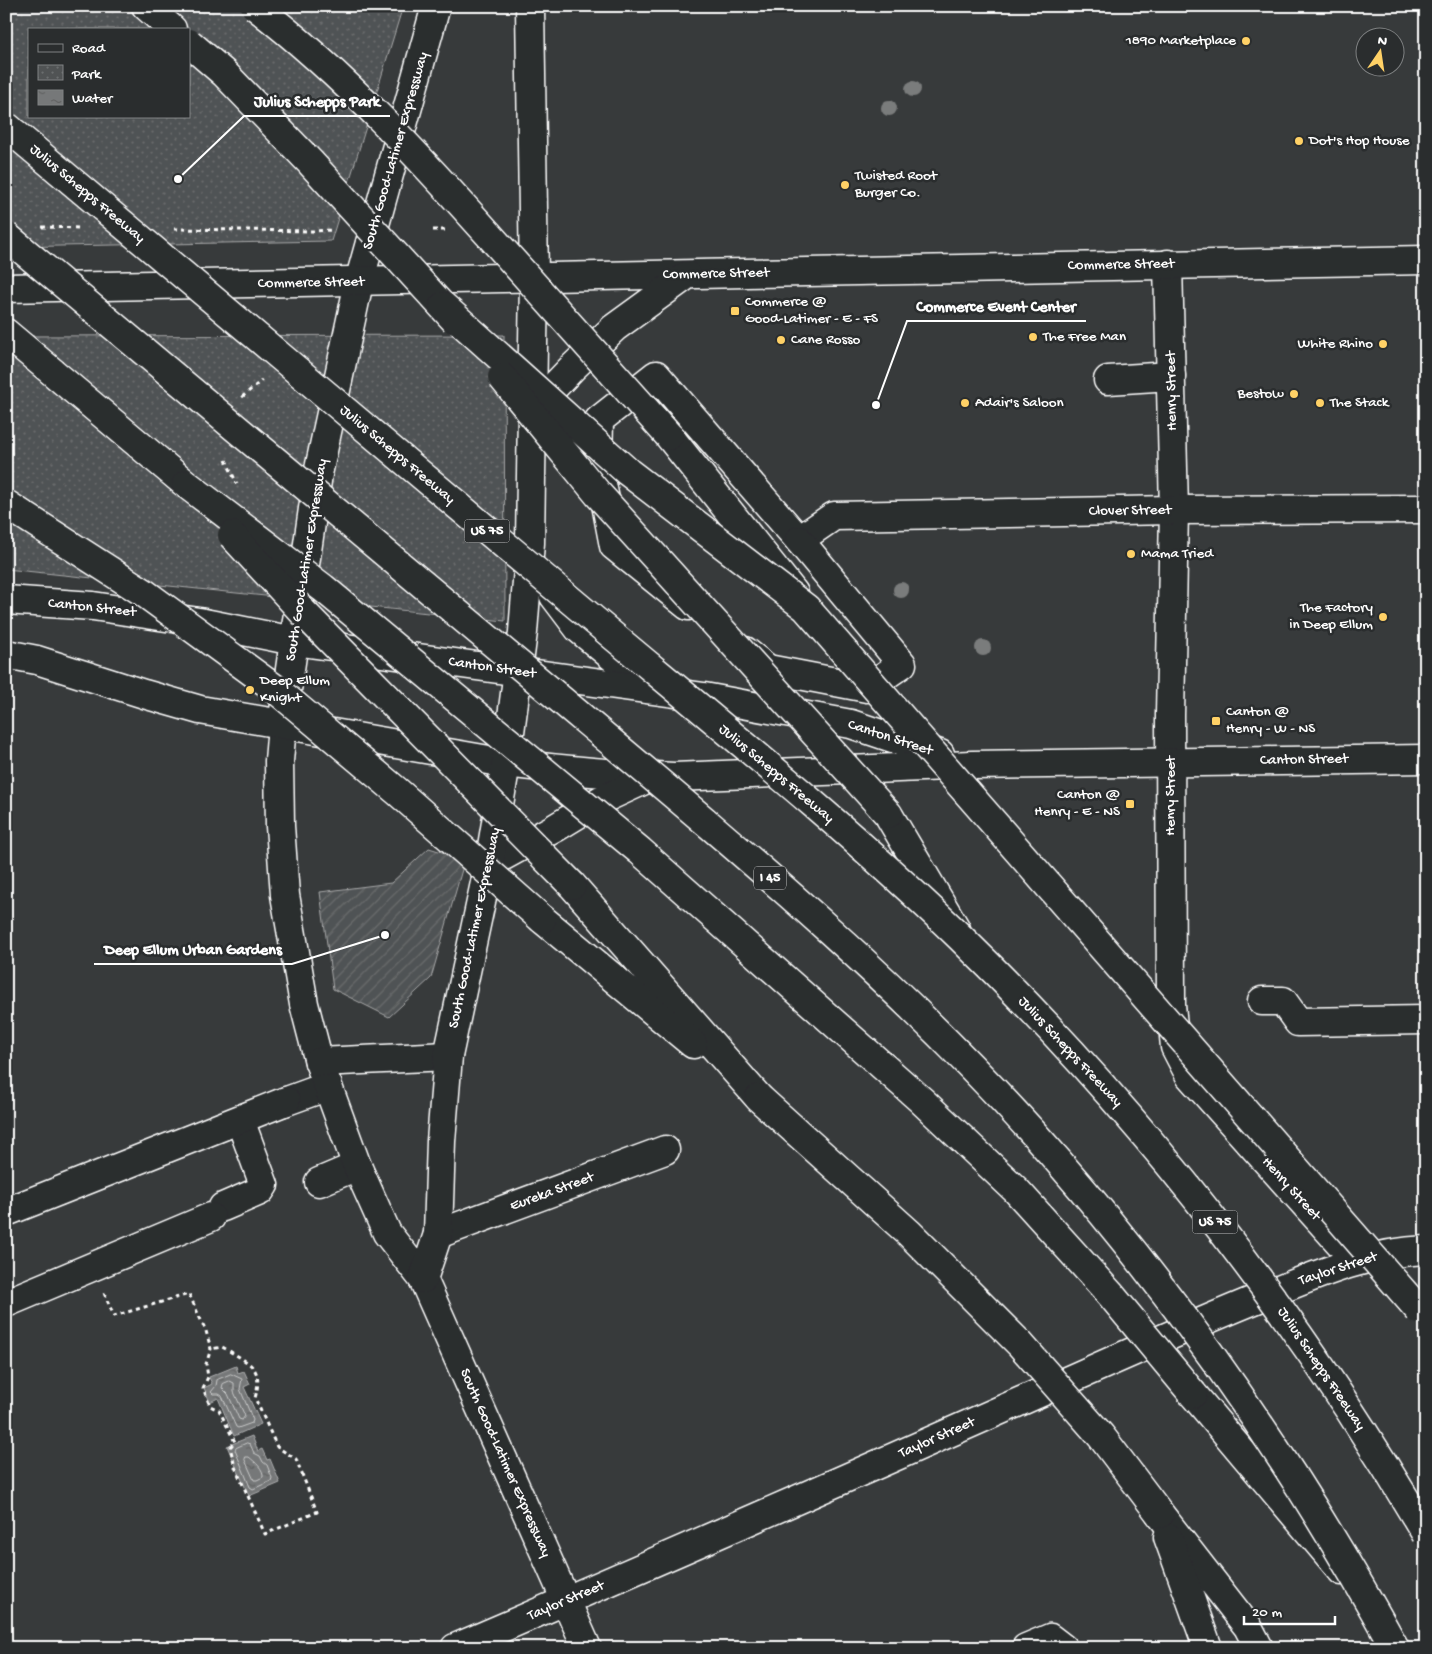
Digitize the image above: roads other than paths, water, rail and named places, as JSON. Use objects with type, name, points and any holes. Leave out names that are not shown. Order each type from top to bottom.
[{"type":"main road","points":[[146,6],[171,28]]},
{"type":"main road","points":[[255,6],[281,26],[355,94],[435,174],[668,436],[806,608],[1424,1316]]},
{"type":"main road","points":[[412,95],[420,24],[418,6]]},
{"type":"main road","name":"South Good-Latimer Expressway","points":[[436,6],[359,282],[318,474],[282,725],[280,826],[285,895],[304,1004],[324,1074],[357,1166],[387,1233],[423,1279],[586,1648]]},
{"type":"main road","name":"South Good-Latimer Expressway","points":[[423,1279],[438,1234],[441,1141],[448,1056],[490,864],[519,671],[530,543],[534,278],[530,6]]},
{"type":"main road","points":[[190,44],[225,74],[443,306],[598,494],[888,814],[963,941]]},
{"type":"main road","name":"Julius Schepps Freeway","points":[[6,126],[758,758],[885,867],[963,941],[1039,1018],[1115,1100],[1216,1222],[1321,1366],[1381,1459],[1426,1534]]},
{"type":"main road","name":"I 45","points":[[6,236],[730,843],[863,961],[981,1076],[1058,1160],[1128,1244],[1220,1367],[1321,1518],[1395,1648]]},
{"type":"main road","name":"Commerce Street","points":[[6,288],[1426,260]]},
{"type":"main road","name":"Henry Street","points":[[1168,264],[1174,510],[1171,1005],[1175,1047],[1190,1076],[1356,1261]]},
{"type":"main road","points":[[532,410],[614,328],[686,275]]},
{"type":"main road","points":[[443,306],[628,472],[806,608]]},
{"type":"main road","points":[[6,333],[186,484],[323,588],[633,844],[921,1100],[1016,1190],[1112,1295],[1373,1607]]},
{"type":"main road","points":[[656,375],[799,540],[902,664],[867,688],[768,669],[614,546],[598,463],[599,420],[656,375]]},
{"type":"main road","points":[[1108,380],[1171,376]]},
{"type":"main road","points":[[186,484],[302,612],[572,886],[758,1098]]},
{"type":"main road","points":[[6,504],[143,592],[273,687],[398,792],[542,919],[758,1098],[909,1233],[1020,1344],[1101,1436],[1248,1627],[1259,1648]]},
{"type":"main road","name":"Clover Street","points":[[799,540],[834,516],[1426,508]]},
{"type":"main road","points":[[530,543],[554,596],[579,629],[621,664],[704,697]]},
{"type":"main road","name":"Canton Street","points":[[6,600],[93,606],[199,622],[294,641],[704,697],[851,724],[972,765]]},
{"type":"main road","name":"Canton Street","points":[[6,654],[37,660],[200,710],[506,763],[544,768],[674,778],[972,765],[1426,759]]},
{"type":"main road","points":[[490,864],[601,800],[652,776]]},
{"type":"main road","points":[[1262,1002],[1283,1001],[1298,1022],[1426,1020]]},
{"type":"main road","points":[[6,1212],[285,1102],[324,1074],[448,1056]]},
{"type":"main road","points":[[6,1303],[217,1212],[260,1191],[264,1185],[240,1120]]},
{"type":"main road","name":"Eureka Street","points":[[438,1234],[665,1150]]},
{"type":"main road","points":[[319,1182],[357,1166]]},
{"type":"main road","name":"Taylor Street","points":[[455,1648],[566,1602],[1212,1317],[1322,1272],[1356,1261],[1382,1255],[1426,1250]]},
{"type":"main road","points":[[1160,1514],[1208,1648]]},
{"type":"main road","points":[[1026,1648],[1050,1638],[1063,1648]]},
{"type":"water","points":[[236,1366],[238,1373],[244,1371],[250,1384],[244,1387],[261,1424],[234,1436],[218,1398],[210,1402],[204,1388],[212,1384],[209,1377]]},
{"type":"water","points":[[252,1436],[258,1451],[262,1449],[267,1460],[270,1459],[280,1483],[249,1496],[227,1446]]},
{"type":"place","name":"1890 Marketplace","points":[[1246,41]]},
{"type":"place","name":"Dot's Hop House","points":[[1299,141]]},
{"type":"place","name":"Julius Schepps Park","points":[[178,179]]},
{"type":"place","name":"Twisted Root Burger Co.","points":[[845,185]]},
{"type":"place","name":"Commerce @ Good-Latimer - E - FS","points":[[735,311]]},
{"type":"place","name":"The Free Man","points":[[1033,337]]},
{"type":"place","name":"Cane Rosso","points":[[781,340]]},
{"type":"place","name":"White Rhino","points":[[1383,344]]},
{"type":"place","name":"Bestow","points":[[1294,394]]},
{"type":"place","name":"Adair's Saloon","points":[[965,403]]},
{"type":"place","name":"The Stack","points":[[1320,403]]},
{"type":"place","name":"Commerce Event Center","points":[[876,405]]},
{"type":"place","name":"Mama Tried","points":[[1131,554]]},
{"type":"place","name":"The Factory in Deep Ellum","points":[[1383,617]]},
{"type":"place","name":"Deep Ellum Knight","points":[[250,690]]},
{"type":"place","name":"Canton @ Henry - W - NS","points":[[1216,721]]},
{"type":"place","name":"Canton @ Henry - E - NS","points":[[1130,804]]},
{"type":"place","name":"Deep Ellum Urban Gardens","points":[[385,935]]}]
